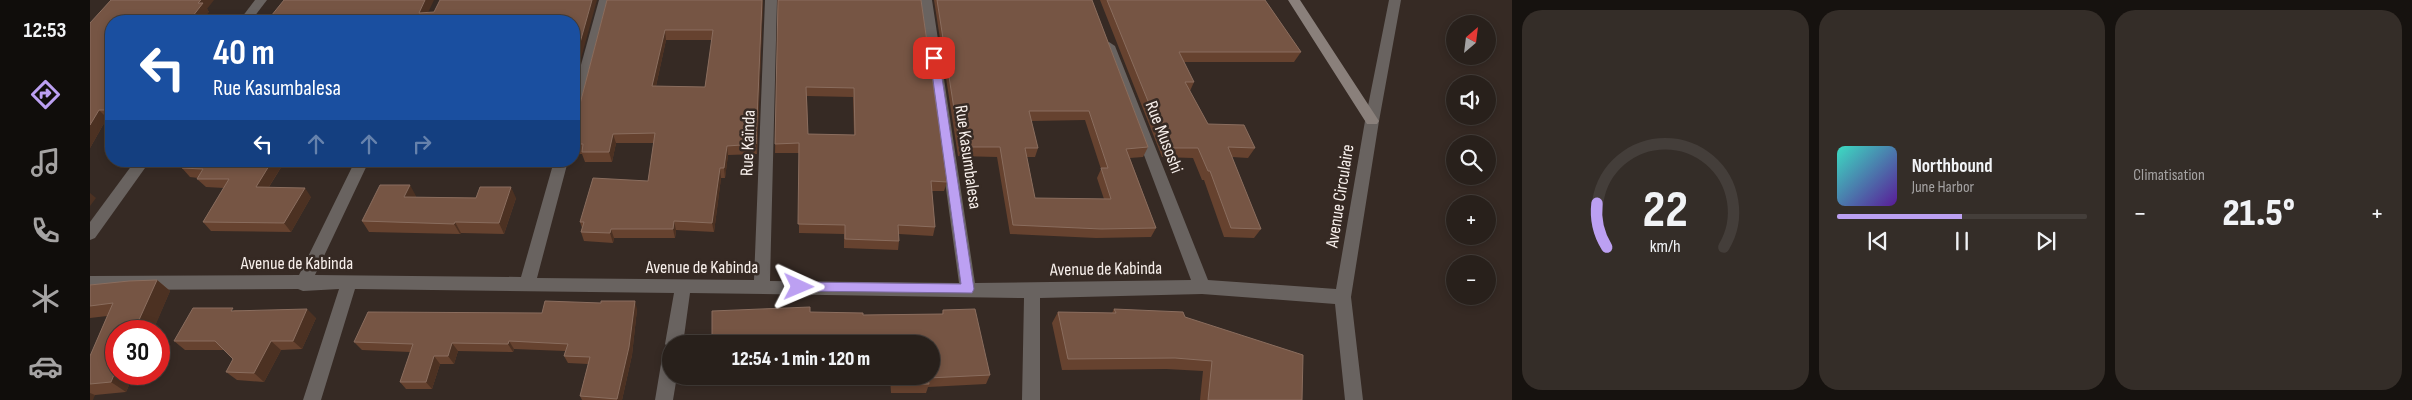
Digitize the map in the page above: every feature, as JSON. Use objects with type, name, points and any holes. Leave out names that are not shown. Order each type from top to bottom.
[{"type":"street","points":[[250,15],[261,0]]},
{"type":"street","points":[[580,91],[605,0]]},
{"type":"street","name":"Rue Kaïnda","points":[[762,286],[771,0]]},
{"type":"street","name":"Rue Kasumbalesa","points":[[926,0],[968,289]]},
{"type":"street","points":[[1294,0],[1372,121]]},
{"type":"street","name":"Avenue Circulaire","points":[[1354,400],[1343,297],[1372,121],[1395,0]]},
{"type":"street","name":"Rue Musoshi","points":[[1106,37],[1202,287]]},
{"type":"street","points":[[90,234],[139,167]]},
{"type":"street","points":[[302,284],[359,167]]},
{"type":"street","points":[[526,286],[558,167]]},
{"type":"street","points":[[312,400],[349,282]]},
{"type":"street","name":"Avenue de Kabinda","points":[[90,283],[302,284],[349,282],[526,286],[762,286],[1032,291],[1202,287],[1343,297]]},
{"type":"street","points":[[675,335],[683,287]]},
{"type":"street","points":[[1031,400],[1032,291]]},
{"type":"street","points":[[664,400],[666,385]]},
{"type":"building","points":[[111,0],[201,0],[198,3],[203,3],[194,15],[105,15],[105,110],[99,110],[90,125],[90,23]]},
{"type":"building","points":[[284,0],[425,0],[419,13],[434,12],[440,0],[592,0],[580,43],[580,15],[272,15]]},
{"type":"building","points":[[607,0],[762,0],[756,144],[727,146],[724,168],[720,168],[712,223],[674,221],[673,229],[611,229],[610,233],[581,232],[584,222],[580,222],[593,178],[648,181],[655,133],[613,134],[609,152],[582,152],[583,144],[580,144],[580,104]],"holes":[[[665,30],[713,30],[705,87],[652,86]]]},
{"type":"building","points":[[778,0],[921,0],[947,182],[931,181],[935,227],[898,225],[899,241],[845,239],[845,225],[798,224],[799,143],[775,144]],"holes":[[[806,87],[854,88],[855,135],[808,134]]]},
{"type":"building","points":[[937,0],[1092,0],[1148,147],[1126,149],[1156,228],[1101,229],[1013,225],[1000,147],[960,147]],"holes":[[[1029,111],[1089,111],[1108,168],[1101,168],[1111,199],[1035,198],[1025,148],[1038,148]]]},
{"type":"building","points":[[1107,0],[1265,0],[1301,52],[1179,52],[1194,82],[1185,82],[1208,124],[1244,125],[1255,148],[1228,147],[1261,229],[1231,228],[1210,171],[1208,171],[1198,148],[1167,148]]},
{"type":"building","points":[[268,167],[256,187],[305,188],[284,223],[203,222],[229,179],[197,179],[203,169],[182,168]]},
{"type":"building","points":[[380,185],[410,185],[404,197],[476,198],[480,187],[511,187],[499,223],[455,222],[454,224],[362,221]]},
{"type":"building","points":[[157,280],[139,320],[106,320],[113,303],[90,306],[90,285]]},
{"type":"building","points":[[545,301],[601,303],[601,301],[635,301],[629,347],[617,399],[580,396],[590,357],[564,356],[568,344],[509,341],[508,344],[452,343],[448,356],[434,356],[426,382],[400,382],[413,344],[354,342],[368,312],[542,313]]},
{"type":"building","points":[[810,307],[810,312],[863,313],[863,315],[943,314],[943,310],[975,309],[990,375],[940,377],[940,335],[712,335],[712,311]]},
{"type":"building","points":[[193,308],[233,308],[231,311],[307,309],[293,341],[271,341],[254,373],[226,372],[233,359],[215,341],[174,341]]},
{"type":"building","points":[[1114,309],[1183,312],[1185,317],[1303,355],[1302,400],[1208,400],[1212,361],[1175,358],[1068,359],[1058,312],[1116,313]]},
{"type":"building","points":[[105,321],[105,383],[90,384],[90,356]]},
{"type":"route","points":[[799,287],[968,289],[934,58]]}]
